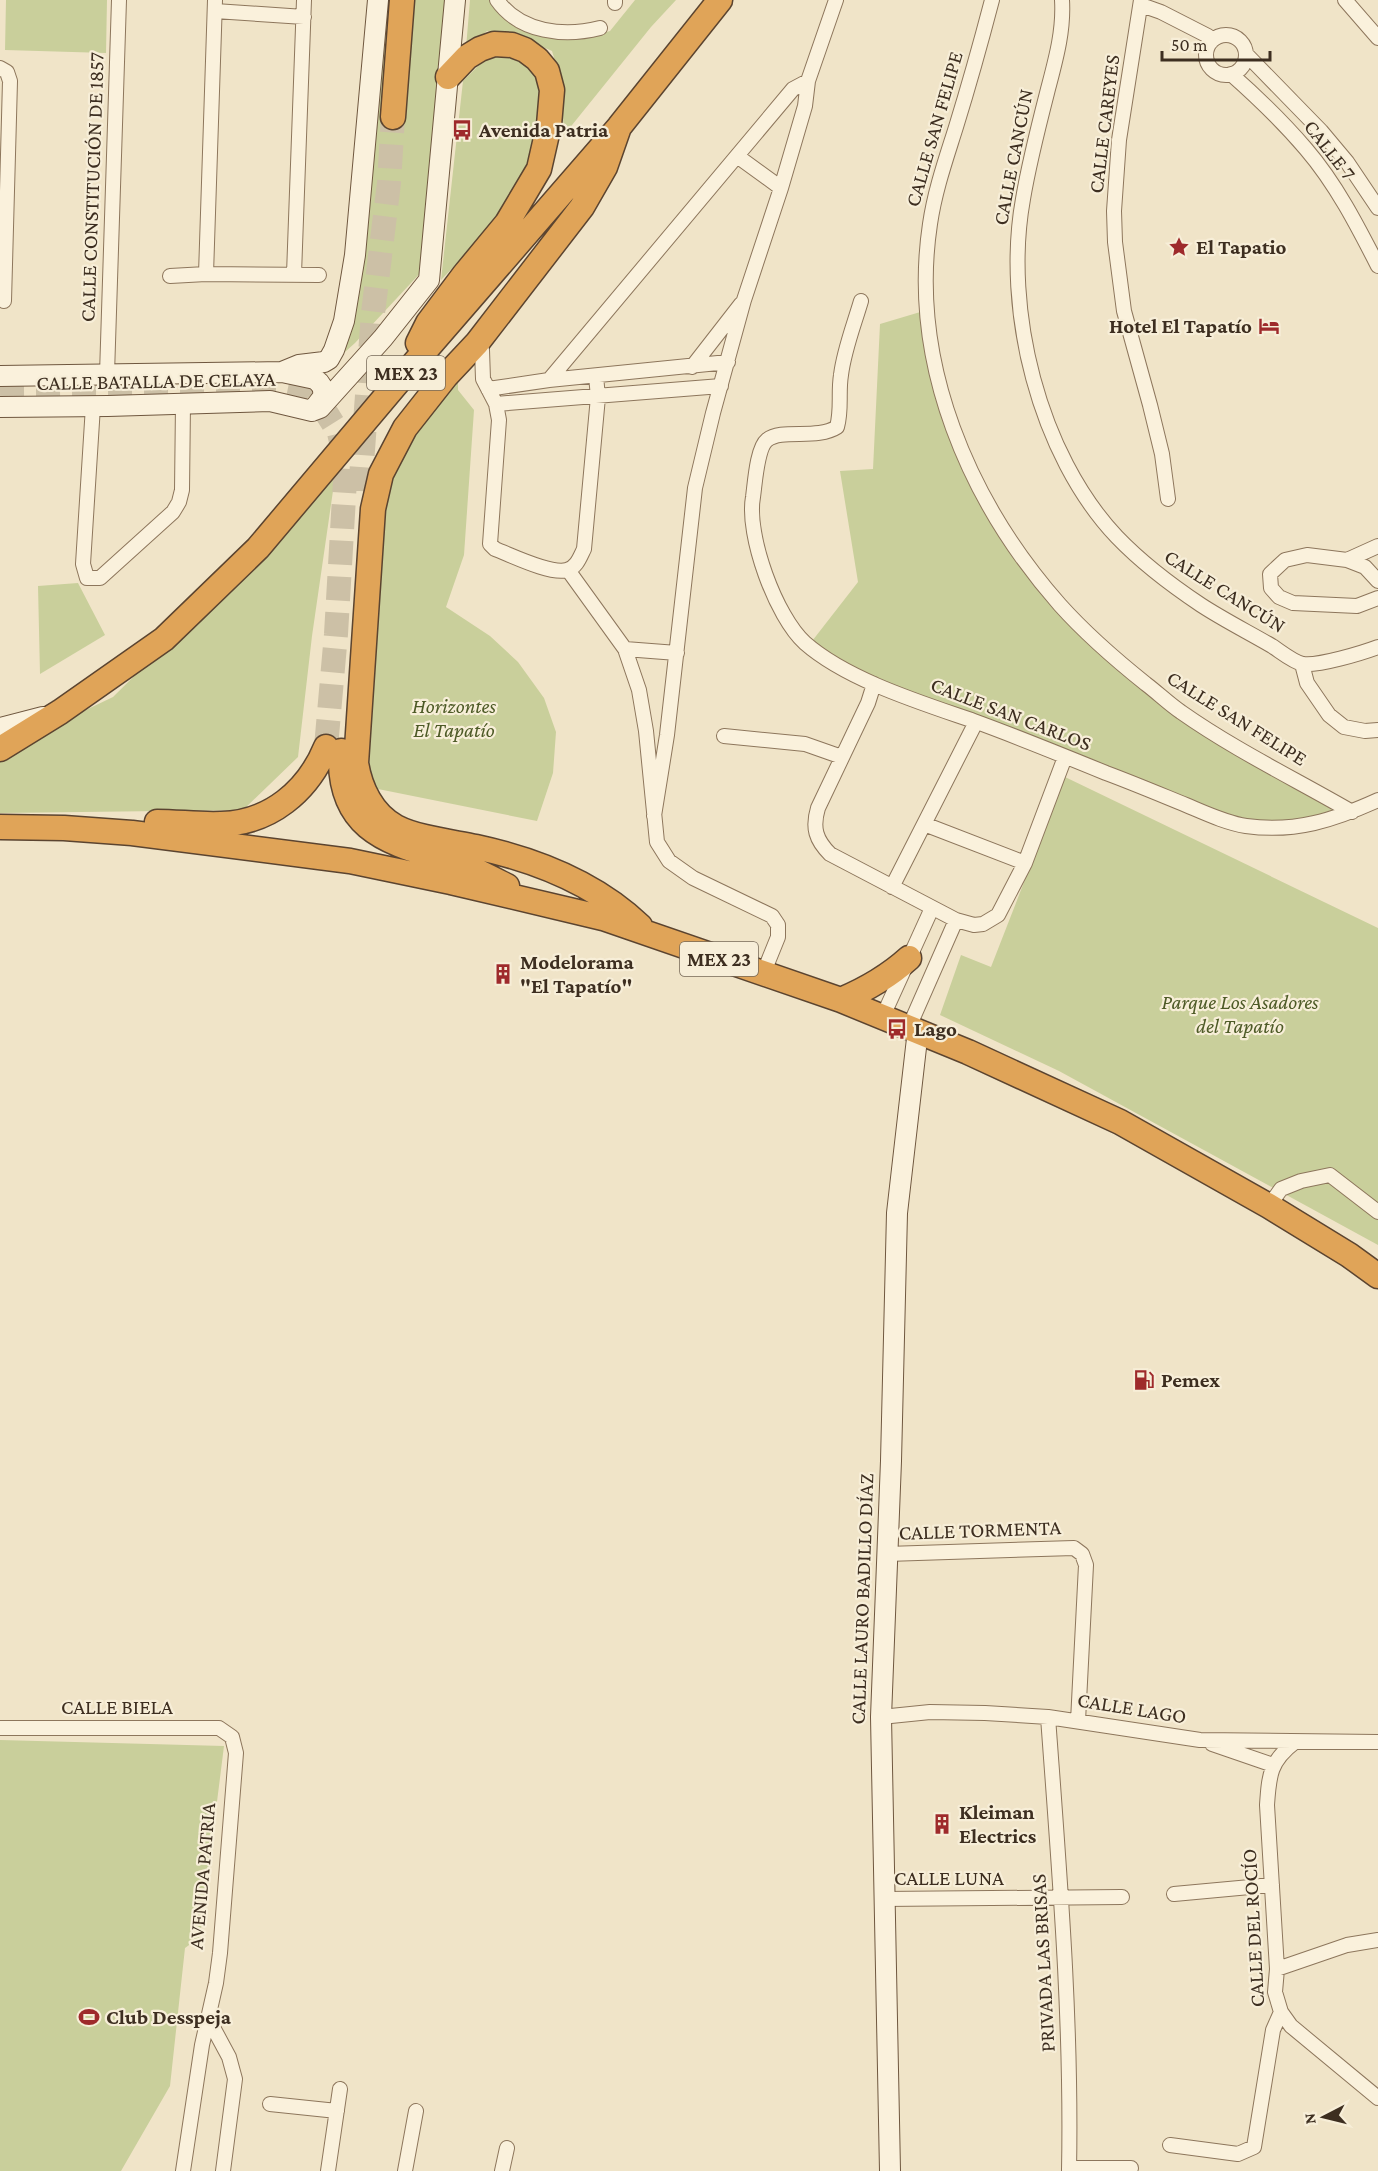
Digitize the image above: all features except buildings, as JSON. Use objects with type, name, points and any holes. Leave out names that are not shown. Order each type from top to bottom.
[{"type":"highway","points":[[393,117],[402,0]]},
{"type":"highway","name":"MEX 23","points":[[0,749],[60,712],[164,639],[258,548],[619,127],[720,0]]},
{"type":"highway","points":[[398,382],[428,323],[507,223],[539,168],[549,125],[552,90],[547,70],[525,50],[512,45],[495,44],[480,49],[467,57],[448,77]]},
{"type":"highway","points":[[619,127],[605,167],[582,207],[477,343],[446,376],[405,428],[387,459],[376,491],[373,509],[356,752],[361,784],[372,804],[384,818],[397,827],[414,833],[508,854],[558,873],[613,903],[648,934]]},
{"type":"highway","points":[[322,473],[446,376]]},
{"type":"highway","points":[[64,828],[158,822],[222,824],[249,820],[274,810],[296,793],[333,749],[351,803],[358,815],[376,833],[398,846],[472,868],[544,904]]},
{"type":"highway","name":"MEX 23","points":[[0,827],[64,828],[132,833],[368,864],[603,918],[841,1000],[913,1029],[1119,1122],[1269,1206],[1350,1255],[1378,1276]]},
{"type":"highway","points":[[841,1000],[866,990],[889,976],[909,958]]},
{"type":"street","name":"CALLE CONSTITUCIÓN DE 1857","points":[[107,374],[119,0]]},
{"type":"street","points":[[294,274],[304,0]]},
{"type":"street","points":[[282,372],[298,365],[324,362],[329,358],[344,321],[355,255],[378,0]]},
{"type":"street","points":[[312,411],[320,408],[383,338],[429,280],[455,0]]},
{"type":"street","points":[[497,0],[501,7],[519,19],[544,30],[564,33],[600,28]]},
{"type":"street","points":[[654,816],[667,735],[695,488],[744,300],[805,106],[807,81],[836,0]]},
{"type":"street","name":"CALLE SAN FELIPE","points":[[992,0],[940,175],[930,225],[925,289],[931,349],[946,410],[972,473],[1015,547],[1061,605],[1117,661],[1180,712],[1253,757],[1352,812]]},
{"type":"street","name":"CALLE CANCÚN","points":[[1062,0],[1063,21],[1058,49],[1023,201],[1018,245],[1024,345],[1048,428],[1091,505],[1116,536],[1146,565],[1221,618],[1302,664]]},
{"type":"street","points":[[1345,0],[1378,38]]},
{"type":"street","points":[[1141,3],[1208,36],[1211,42]]},
{"type":"street","name":"CALLE CAREYES","points":[[1141,3],[1119,140],[1114,211],[1115,242],[1124,311],[1162,454],[1168,499]]},
{"type":"street","points":[[206,274],[215,5],[304,17]]},
{"type":"street","points":[[1229,35],[1238,39],[1245,46],[1246,54],[1242,68],[1231,74],[1223,75],[1209,64],[1206,53],[1211,42],[1220,36],[1229,35]]},
{"type":"street","name":"CALLE 7","points":[[1246,54],[1321,131],[1347,162],[1378,208]]},
{"type":"street","points":[[3,70],[10,81],[2,278],[4,301]]},
{"type":"street","name":"CALLE 7","points":[[1231,74],[1255,95],[1306,149],[1335,188],[1378,266]]},
{"type":"street","points":[[549,380],[793,89],[807,81]]},
{"type":"street","points":[[737,156],[781,188]]},
{"type":"street","points":[[170,276],[319,275]]},
{"type":"street","points":[[692,367],[744,300]]},
{"type":"street","name":"CALLE SAN CARLOS","points":[[861,301],[841,370],[839,386],[841,413],[837,427],[829,432],[775,436],[766,441],[760,451],[751,508],[759,550],[783,616],[805,643],[837,666],[874,684],[1204,813],[1245,826],[1284,829],[1305,826],[1352,812]]},
{"type":"street","points":[[477,343],[482,350],[483,379],[496,405],[499,420],[490,544],[495,549],[553,571],[568,570],[578,563],[584,549],[598,397],[596,376]]},
{"type":"street","points":[[489,389],[549,380],[728,362]]},
{"type":"street","name":"CALLE BATALLA DE CELAYA","points":[[0,376],[282,372]]},
{"type":"street","points":[[282,372],[315,379],[323,386],[323,397],[312,411]]},
{"type":"street","points":[[496,405],[721,386]]},
{"type":"street","name":"CALLE BATALLA DE CELAYA","points":[[0,407],[270,401],[312,411]]},
{"type":"street","points":[[93,406],[83,564],[87,578],[93,579],[100,578],[173,512],[179,501],[182,490],[183,404]]},
{"type":"street","points":[[1347,560],[1378,546]]},
{"type":"street","points":[[1378,581],[1365,567],[1347,560],[1307,555],[1285,560],[1270,574],[1271,588],[1279,597],[1293,603],[1356,606],[1378,598]]},
{"type":"street","points":[[568,570],[625,649],[639,690],[646,731],[657,842],[669,861],[693,878],[772,916],[778,925],[778,938],[763,974]]},
{"type":"street","points":[[1378,647],[1336,659],[1302,664],[1306,683],[1329,715],[1344,727],[1365,731],[1378,730]]},
{"type":"street","points":[[625,649],[677,653]]},
{"type":"street","points":[[874,684],[868,703],[818,808],[814,820],[816,835],[820,844],[830,854],[956,920],[974,925],[983,924],[998,915],[1025,863],[1065,757]]},
{"type":"street","points":[[0,728],[60,712]]},
{"type":"street","points":[[892,887],[976,722]]},
{"type":"street","points":[[646,731],[667,735]]},
{"type":"street","points":[[724,736],[805,744],[842,757]]},
{"type":"street","points":[[1352,812],[1378,800]]},
{"type":"street","points":[[924,824],[1025,863]]},
{"type":"street","points":[[883,1017],[932,908]]},
{"type":"street","points":[[913,1029],[956,920]]},
{"type":"street","name":"CALLE LAURO BADILLO DÍAZ","points":[[890,2171],[881,1717],[888,1554],[897,1213],[913,1029]]},
{"type":"street","points":[[1269,1206],[1281,1190],[1301,1181],[1330,1175],[1378,1212]]},
{"type":"street","name":"CALLE TORMENTA","points":[[888,1554],[1074,1548],[1082,1554],[1086,1565],[1078,1721]]},
{"type":"street","name":"CALLE LAGO","points":[[881,1717],[930,1712],[1048,1717],[1200,1740],[1378,1742]]},
{"type":"street","name":"PRIVADA LAS BRISAS","points":[[1048,1717],[1070,2069],[1069,2170]]},
{"type":"street","name":"CALLE BIELA","points":[[0,1728],[219,1728],[232,1737]]},
{"type":"street","name":"AVENIDA PATRIA","points":[[183,2171],[202,2045],[216,1983],[236,1753],[232,1737]]},
{"type":"street","points":[[1200,1740],[1273,1765],[1281,1753],[1295,1742]]},
{"type":"street","name":"CALLE DEL ROCÍO","points":[[1170,2145],[1239,2154],[1254,2147],[1273,2030],[1281,2012],[1275,1992],[1277,1969],[1267,1805],[1268,1782],[1273,1765]]},
{"type":"street","points":[[1174,1894],[1272,1885]]},
{"type":"street","name":"CALLE LUNA","points":[[883,1899],[1122,1897]]},
{"type":"street","points":[[1277,1969],[1347,1945],[1378,1940]]},
{"type":"street","points":[[1281,2012],[1291,2026],[1378,2098]]},
{"type":"street","points":[[208,2018],[229,2057],[235,2079],[223,2171]]},
{"type":"street","points":[[328,2171],[340,2089]]},
{"type":"street","points":[[270,2104],[337,2110]]},
{"type":"street","points":[[405,2171],[416,2111]]},
{"type":"street","points":[[502,2171],[507,2148]]},
{"type":"street","points":[[1069,2170],[1131,2168]]},
{"type":"green space","points":[[6,0],[107,0],[106,53],[5,50]]},
{"type":"green space","points":[[385,0],[448,0],[425,268],[355,343],[336,360]]},
{"type":"green space","points":[[470,0],[490,0],[517,24],[540,34],[577,38],[610,31],[635,0],[676,0],[651,27],[564,135],[561,80],[552,51],[511,33],[487,31],[466,48]]},
{"type":"green space","points":[[489,55],[517,55],[532,66],[545,89],[534,169],[503,215],[441,280],[463,81]]},
{"type":"green space","points":[[927,310],[940,385],[965,457],[1032,569],[1104,647],[1262,762],[1341,816],[1245,826],[886,688],[809,645],[858,582],[840,471],[873,469],[880,324]]},
{"type":"green space","name":"Horizontes El Tapatío","points":[[458,370],[458,390],[474,410],[464,555],[446,607],[490,636],[518,662],[544,698],[556,732],[553,773],[537,821],[368,787],[376,491]]},
{"type":"green space","points":[[335,477],[312,636],[298,757],[243,810],[0,813],[0,751],[113,697]]},
{"type":"green space","points":[[78,583],[105,635],[40,674],[38,586]]},
{"type":"green space","name":"Parque Los Asadores del Tapatío","points":[[1065,777],[1378,928],[1378,1245],[1059,1071],[940,1015],[961,955],[991,967]]},
{"type":"green space","name":"Club Desspeja","points":[[0,1740],[224,1746],[200,1937],[185,1948],[170,2086],[121,2171],[0,2171]]},
{"type":"tunnel","points":[[360,491],[373,313],[389,183],[393,117]]},
{"type":"tunnel","points":[[0,389],[279,387],[308,393],[327,414],[339,433],[346,463],[336,634],[326,747]]},
{"type":"place","name":"Avenida Patria","points":[[462,130]]},
{"type":"place","name":"El Tapatio","points":[[1179,247]]},
{"type":"place","name":"Hotel El Tapatío","points":[[1269,326]]},
{"type":"place","name":"Modelorama \"El Tapatío\"","points":[[503,974]]},
{"type":"place","name":"Lago","points":[[897,1029]]},
{"type":"place","name":"Pemex","points":[[1144,1380]]},
{"type":"place","name":"Kleiman Electrics","points":[[942,1824]]},
{"type":"place","name":"Club Desspeja","points":[[89,2017]]}]
